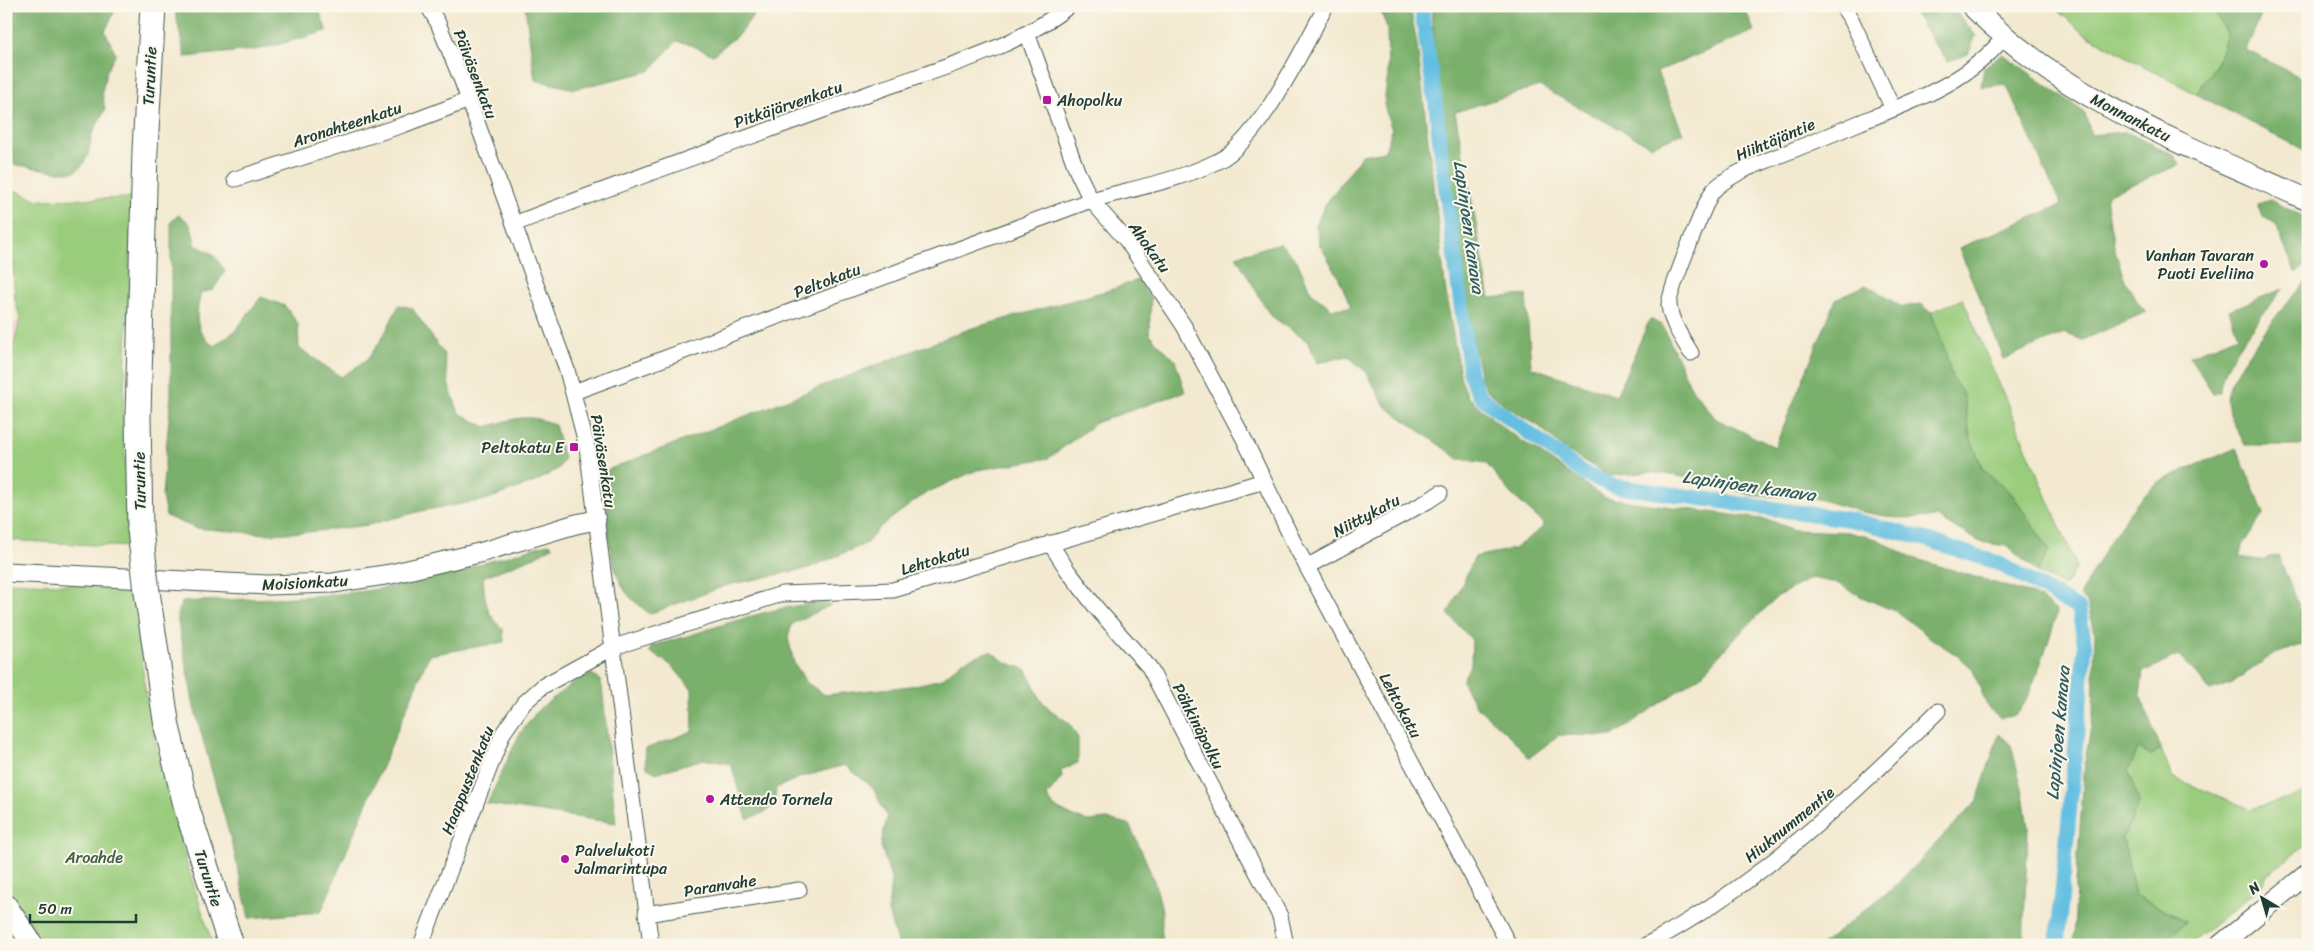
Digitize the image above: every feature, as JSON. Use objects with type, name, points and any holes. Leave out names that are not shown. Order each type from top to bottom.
[{"type":"highway","name":"Turuntie","points":[[153,6],[146,150],[138,417],[140,530],[167,727],[187,809],[231,945]]},
{"type":"main road","name":"Monnankatu","points":[[1972,6],[2004,37],[2038,64],[2093,99],[2197,150],[2308,200]]},
{"type":"main road","points":[[6,905],[34,945]]},
{"type":"street","name":"Päiväsenkatu","points":[[428,6],[438,23],[469,100],[574,392],[587,447],[651,945]]},
{"type":"street","name":"Pitkäjärvenkatu","points":[[514,224],[737,140],[965,59],[1027,33],[1054,18],[1070,6]]},
{"type":"street","points":[[1091,200],[1185,175],[1220,160],[1236,148],[1245,140],[1269,105],[1291,70],[1326,6]]},
{"type":"street","points":[[1842,6],[1851,19],[1892,110]]},
{"type":"street","name":"Ahokatu","points":[[1027,33],[1077,171],[1091,200],[1127,241],[1184,326],[1262,478]]},
{"type":"street","name":"Hiihtäjäntie","points":[[1691,353],[1672,319],[1669,302],[1680,268],[1712,192],[1728,178],[1748,168],[1892,110],[1953,81],[1995,48],[2004,37]]},
{"type":"street","name":"Aronahteenkatu","points":[[235,179],[403,125],[469,100]]},
{"type":"street","name":"Peltokatu","points":[[574,392],[1091,200]]},
{"type":"street","name":"Lehtokatu","points":[[614,647],[782,594],[832,591],[866,593],[893,590],[1262,478],[1509,945]]},
{"type":"street","name":"Niittykatu","points":[[1308,566],[1440,493]]},
{"type":"street","name":"Moisionkatu","points":[[6,572],[268,585],[333,583],[391,574],[479,553],[576,524],[596,520]]},
{"type":"street","name":"Pähkinäpolku","points":[[1050,543],[1068,571],[1098,610],[1148,667],[1232,829],[1280,916],[1286,945]]},
{"type":"street","name":"Haappustenkatu","points":[[421,945],[495,751],[513,716],[543,686],[614,647]]},
{"type":"street","name":"Hiuknummentie","points":[[1646,945],[1703,911],[1788,850],[1850,798],[1938,711]]},
{"type":"street","points":[[2220,945],[2308,874]]},
{"type":"street","name":"Paranvahe","points":[[646,914],[799,890]]},
{"type":"shaded area","points":[[20,319],[15,341],[6,362],[6,325]]},
{"type":"green space","points":[[6,6],[117,6],[105,31],[116,54],[107,70],[102,92],[105,110],[92,134],[88,155],[82,166],[74,172],[60,172],[6,163]]},
{"type":"green space","points":[[174,6],[317,6],[327,31],[262,49],[185,57]]},
{"type":"green space","points":[[525,6],[786,6],[757,10],[740,33],[713,55],[689,44],[676,41],[650,71],[575,89],[535,80]]},
{"type":"green space","points":[[1379,6],[1410,6],[1417,45],[1446,293],[1461,380],[1468,397],[1502,427],[1605,498],[1769,520],[1795,530],[1847,532],[1877,539],[1910,557],[2034,595],[2057,611],[2041,663],[2019,712],[2001,718],[1988,708],[1972,668],[1897,612],[1862,597],[1837,583],[1811,578],[1778,596],[1731,642],[1704,673],[1612,736],[1559,735],[1529,758],[1513,739],[1476,706],[1462,681],[1471,664],[1472,640],[1448,614],[1475,557],[1514,549],[1542,528],[1543,523],[1510,493],[1486,463],[1459,459],[1385,406],[1367,373],[1348,356],[1317,363],[1307,341],[1270,315],[1236,256],[1280,243],[1297,261],[1311,292],[1332,309],[1351,307],[1338,276],[1320,245],[1316,225],[1325,205],[1362,155],[1385,151],[1392,130],[1384,105],[1388,73],[1387,28]]},
{"type":"green space","points":[[1431,6],[1744,6],[1754,31],[1657,72],[1683,133],[1651,146],[1539,86],[1455,112],[1490,298],[1526,295],[1531,367],[1616,396],[1650,319],[1663,326],[1690,386],[1716,419],[1775,447],[1836,299],[1866,285],[1902,307],[1921,304],[1931,312],[1945,350],[1952,378],[1964,395],[1970,437],[1982,469],[2012,494],[2049,550],[2037,572],[2007,546],[1980,542],[1937,517],[1897,518],[1863,512],[1811,497],[1755,496],[1697,479],[1650,472],[1609,476],[1563,448],[1540,427],[1506,406],[1487,390],[1481,379],[1467,308],[1435,59]]},
{"type":"green space","points":[[1911,6],[1951,6],[1976,36],[1968,54],[1948,61],[1931,40]]},
{"type":"green space","points":[[2052,6],[2210,6],[2227,33],[2218,61],[2196,94],[2085,34]]},
{"type":"green space","points":[[2210,6],[2265,6],[2246,50],[2308,81],[2308,152],[2196,94],[2218,62],[2227,33]]},
{"type":"green space","points":[[2003,54],[2085,113],[2091,135],[2125,132],[2173,154],[2180,165],[2106,195],[2113,242],[2122,272],[2128,286],[2146,312],[2083,340],[2064,333],[2004,359],[1959,248],[2061,205],[2006,84],[1981,87],[1984,67]]},
{"type":"green space","points":[[6,187],[39,200],[133,198],[123,415],[129,547],[6,540],[6,362],[15,341],[20,319],[15,299],[12,254],[6,232]]},
{"type":"green space","points":[[2270,200],[2308,219],[2308,263],[2296,274],[2275,223],[2263,217],[2258,204]]},
{"type":"green space","points":[[178,215],[189,223],[195,245],[213,254],[225,271],[213,290],[201,293],[198,309],[197,316],[200,329],[207,341],[214,346],[235,331],[261,297],[285,306],[298,324],[299,348],[341,377],[367,360],[383,337],[399,305],[412,308],[444,354],[449,386],[459,413],[486,427],[520,418],[536,419],[555,425],[564,459],[558,469],[535,482],[485,500],[421,511],[368,525],[309,532],[266,534],[195,528],[166,516],[162,496],[171,395],[171,222]]},
{"type":"green space","points":[[2308,279],[2308,445],[2245,445],[2230,412],[2227,398],[2228,391],[2240,367],[2251,351],[2276,317]]},
{"type":"green space","points":[[1138,280],[1151,298],[1149,334],[1175,360],[1185,392],[1097,422],[1049,458],[977,470],[926,493],[881,526],[867,543],[809,568],[728,585],[649,614],[624,589],[613,561],[610,546],[607,515],[607,470],[969,329],[1113,289]]},
{"type":"green space","points":[[2283,289],[2235,353],[2221,381],[2220,392],[2213,393],[2189,356],[2238,336],[2229,310]]},
{"type":"green space","points":[[1963,299],[2077,567],[2064,587],[2037,572],[2049,550],[2012,494],[1983,469],[1970,437],[1964,395],[1952,378],[1945,350],[1931,312]]},
{"type":"green space","points":[[2236,448],[2264,513],[2244,543],[2239,557],[2259,560],[2278,555],[2308,628],[2308,643],[2272,655],[2232,683],[2210,691],[2193,669],[2179,656],[2143,672],[2140,695],[2161,749],[2151,755],[2139,748],[2128,771],[2139,802],[2123,838],[2135,895],[2186,922],[2161,945],[2074,945],[2076,882],[2085,761],[2093,716],[2095,632],[2087,602],[2080,596],[2114,535],[2148,492],[2167,479]]},
{"type":"green space","points":[[550,543],[552,547],[535,557],[483,577],[487,606],[489,612],[503,629],[504,642],[429,655],[321,912],[249,918],[235,855],[194,707],[177,616],[182,602],[360,592],[447,574]]},
{"type":"green space","name":"Aroahde","points":[[6,582],[133,587],[145,690],[163,777],[186,861],[213,945],[46,945],[6,889]]},
{"type":"green space","points":[[826,603],[831,605],[792,624],[788,638],[794,663],[807,683],[825,695],[911,686],[942,679],[963,661],[990,651],[1005,662],[1027,670],[1040,699],[1069,723],[1078,738],[1078,763],[1061,770],[1062,777],[1047,796],[1054,807],[1074,817],[1089,821],[1107,819],[1129,824],[1147,864],[1158,895],[1162,911],[1164,945],[898,945],[888,912],[891,879],[881,846],[887,817],[873,788],[845,765],[801,777],[776,788],[775,805],[763,813],[747,819],[731,764],[703,759],[656,773],[646,767],[645,749],[693,731],[692,689],[671,665],[650,652],[651,646],[760,614],[804,605]]},
{"type":"green space","points":[[592,674],[599,679],[602,686],[616,823],[487,804],[519,735],[539,709],[583,676]]},
{"type":"green space","points":[[1999,734],[2011,745],[2023,793],[2028,828],[2023,945],[1821,945],[1893,888],[1977,801]]},
{"type":"green space","points":[[2139,748],[2151,755],[2161,749],[2172,777],[2250,809],[2291,798],[2308,790],[2308,843],[2266,876],[2264,884],[2189,945],[2161,945],[2186,921],[2135,895],[2123,838],[2139,802],[2128,771]]},
{"type":"waterway","name":"Lapinjoen kanava","points":[[1421,6],[1436,107],[1470,373],[1479,395],[1585,474],[1614,486],[1853,520],[1925,539],[1998,563],[2079,609],[2085,647],[2057,945]]},
{"type":"place","name":"Ahopolku","points":[[1047,100]]},
{"type":"place","name":"Vanhan Tavaran Puoti Eveliina","points":[[2264,264]]},
{"type":"place","name":"Peltokatu E","points":[[574,447]]},
{"type":"place","name":"Attendo Tornela","points":[[710,799]]},
{"type":"place","name":"Palvelukoti Jalmarintupa","points":[[565,859]]}]
